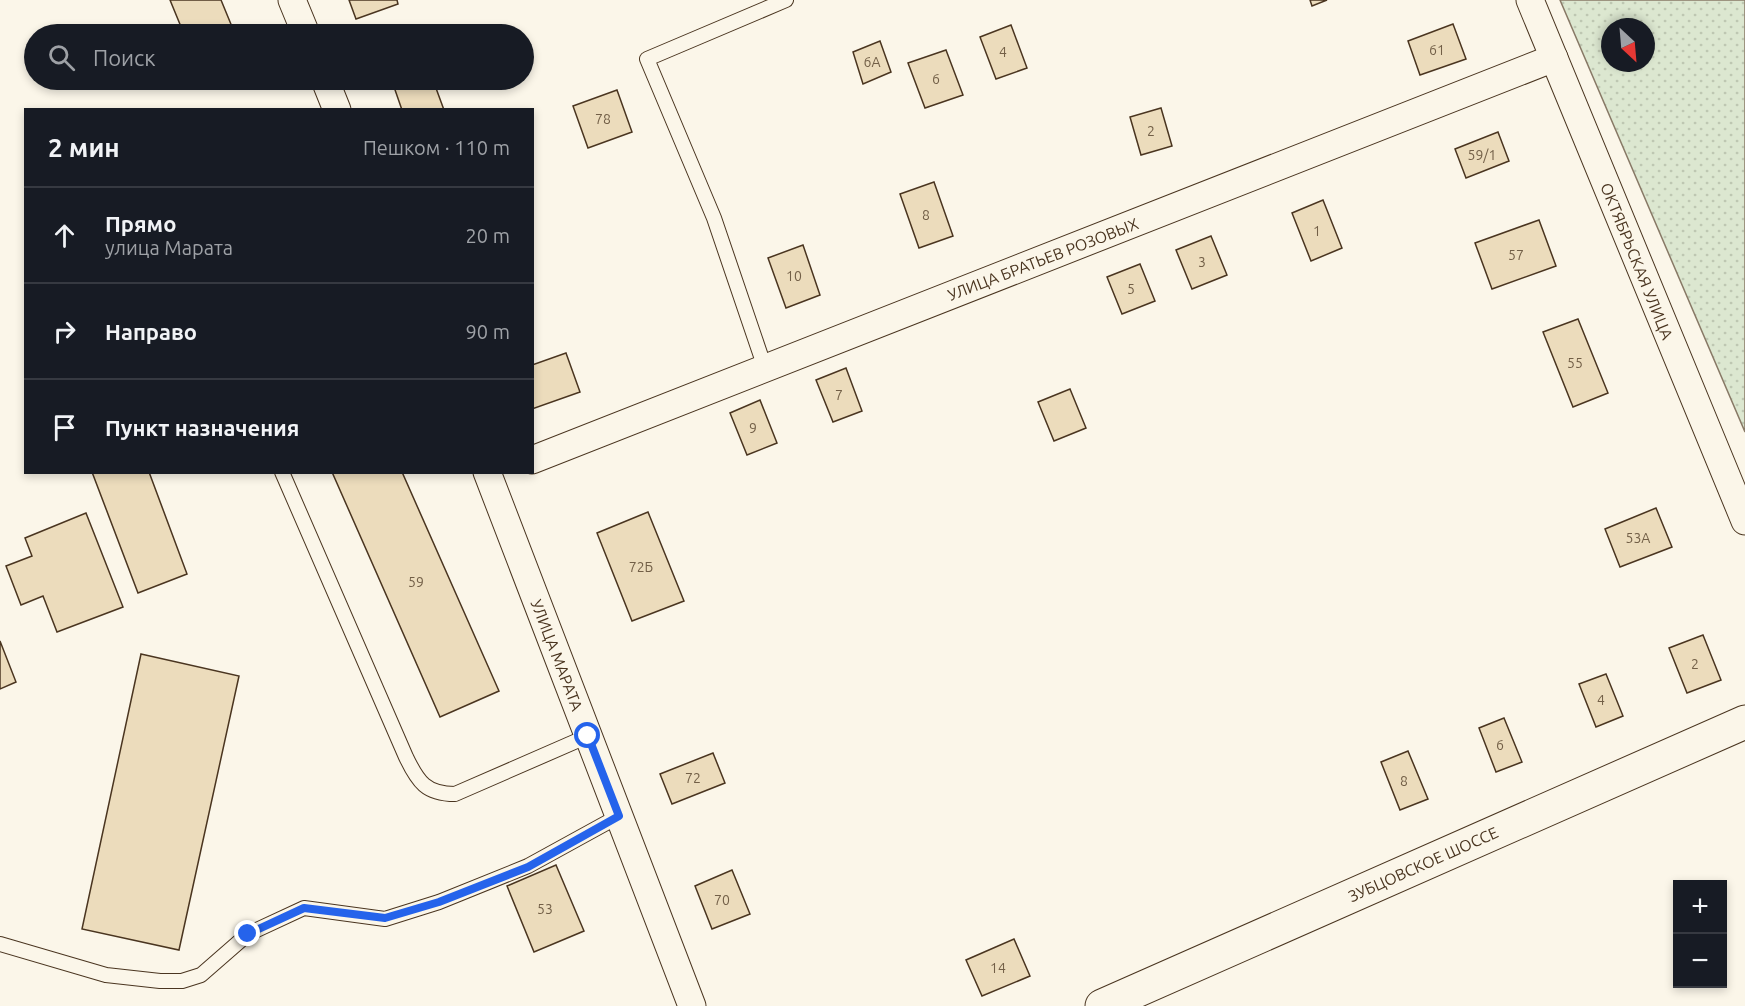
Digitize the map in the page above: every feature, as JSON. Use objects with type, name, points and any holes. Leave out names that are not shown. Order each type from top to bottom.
[{"type":"main road","name":"ЗУБЦОВСКОЕ ШОССЕ","points":[[1102,1006],[1745,722]]},
{"type":"street","points":[[292,0],[302,24]]},
{"type":"street","name":"ОКТЯБРЬСКАЯ УЛИЦА","points":[[1530,0],[1745,521]]},
{"type":"street","name":"УЛИЦА БРАТЬЕВ РОЗОВЫХ","points":[[534,459],[1554,58]]},
{"type":"street","points":[[329,90],[336,108]]},
{"type":"street","name":"УЛИЦА МАРАТА","points":[[492,474],[588,736],[692,1006]]},
{"type":"lane","points":[[765,368],[714,218],[647,59],[786,0]]},
{"type":"lane","points":[[283,474],[418,780],[436,792],[455,794],[588,736]]},
{"type":"lane","points":[[0,944],[106,975],[182,981],[201,975],[248,934],[304,908],[385,918],[439,902],[528,867],[619,816]]},
{"type":"green space","points":[[1560,0],[1745,0],[1745,432]]},
{"type":"building","points":[[170,0],[221,0],[231,24],[180,24]]},
{"type":"building","points":[[349,0],[397,0],[398,4],[356,19]]},
{"type":"building","points":[[1310,0],[1327,0],[1312,6]]},
{"type":"building","points":[[1453,24],[1466,59],[1420,75],[1408,41]]},
{"type":"building","points":[[1011,25],[1027,68],[996,79],[980,37]]},
{"type":"building","points":[[880,41],[891,72],[863,84],[853,52]]},
{"type":"building","points":[[946,50],[963,95],[925,108],[908,63]]},
{"type":"building","points":[[395,90],[437,90],[443,108],[401,108]]},
{"type":"building","points":[[617,90],[632,132],[588,148],[573,106]]},
{"type":"building","points":[[1161,108],[1172,146],[1141,155],[1130,117]]},
{"type":"building","points":[[1498,132],[1509,161],[1466,178],[1455,149]]},
{"type":"building","points":[[934,182],[953,236],[919,248],[900,194]]},
{"type":"building","points":[[1323,200],[1342,248],[1311,261],[1292,213]]},
{"type":"building","points":[[1539,220],[1556,266],[1492,289],[1475,243]]},
{"type":"building","points":[[1211,236],[1227,275],[1192,289],[1176,250]]},
{"type":"building","points":[[803,245],[820,295],[786,308],[768,258]]},
{"type":"building","points":[[1140,264],[1155,301],[1122,314],[1107,277]]},
{"type":"building","points":[[1578,319],[1608,393],[1573,407],[1543,332]]},
{"type":"building","points":[[566,353],[580,392],[534,408],[534,364]]},
{"type":"building","points":[[846,368],[862,411],[833,422],[816,380]]},
{"type":"building","points":[[1070,389],[1086,428],[1054,441],[1038,402]]},
{"type":"building","points":[[760,400],[777,443],[747,455],[730,413]]},
{"type":"building","points":[[93,474],[150,474],[187,574],[138,593]]},
{"type":"building","points":[[333,474],[403,474],[499,691],[440,717]]},
{"type":"building","points":[[1656,508],[1672,547],[1620,567],[1605,529]]},
{"type":"building","points":[[648,512],[684,601],[632,621],[597,533]]},
{"type":"building","points":[[86,513],[123,607],[57,632],[43,596],[21,605],[6,566],[32,556],[25,538]]},
{"type":"building","points":[[1703,635],[1721,680],[1687,693],[1669,648]]},
{"type":"building","points":[[0,641],[16,682],[0,689]]},
{"type":"building","points":[[141,654],[239,676],[179,950],[82,929]]},
{"type":"building","points":[[1606,674],[1623,716],[1596,727],[1579,684]]},
{"type":"building","points":[[1504,718],[1522,762],[1496,772],[1479,728]]},
{"type":"building","points":[[1408,751],[1428,799],[1400,810],[1381,762]]},
{"type":"building","points":[[713,753],[725,783],[672,804],[660,774]]},
{"type":"building","points":[[556,865],[584,931],[534,952],[507,886]]},
{"type":"building","points":[[732,870],[750,914],[712,929],[695,886]]},
{"type":"building","points":[[1014,939],[1030,976],[982,996],[966,960]]},
{"type":"route","points":[[248,934],[304,908],[385,918],[439,902],[528,867],[619,816],[588,736]]}]
